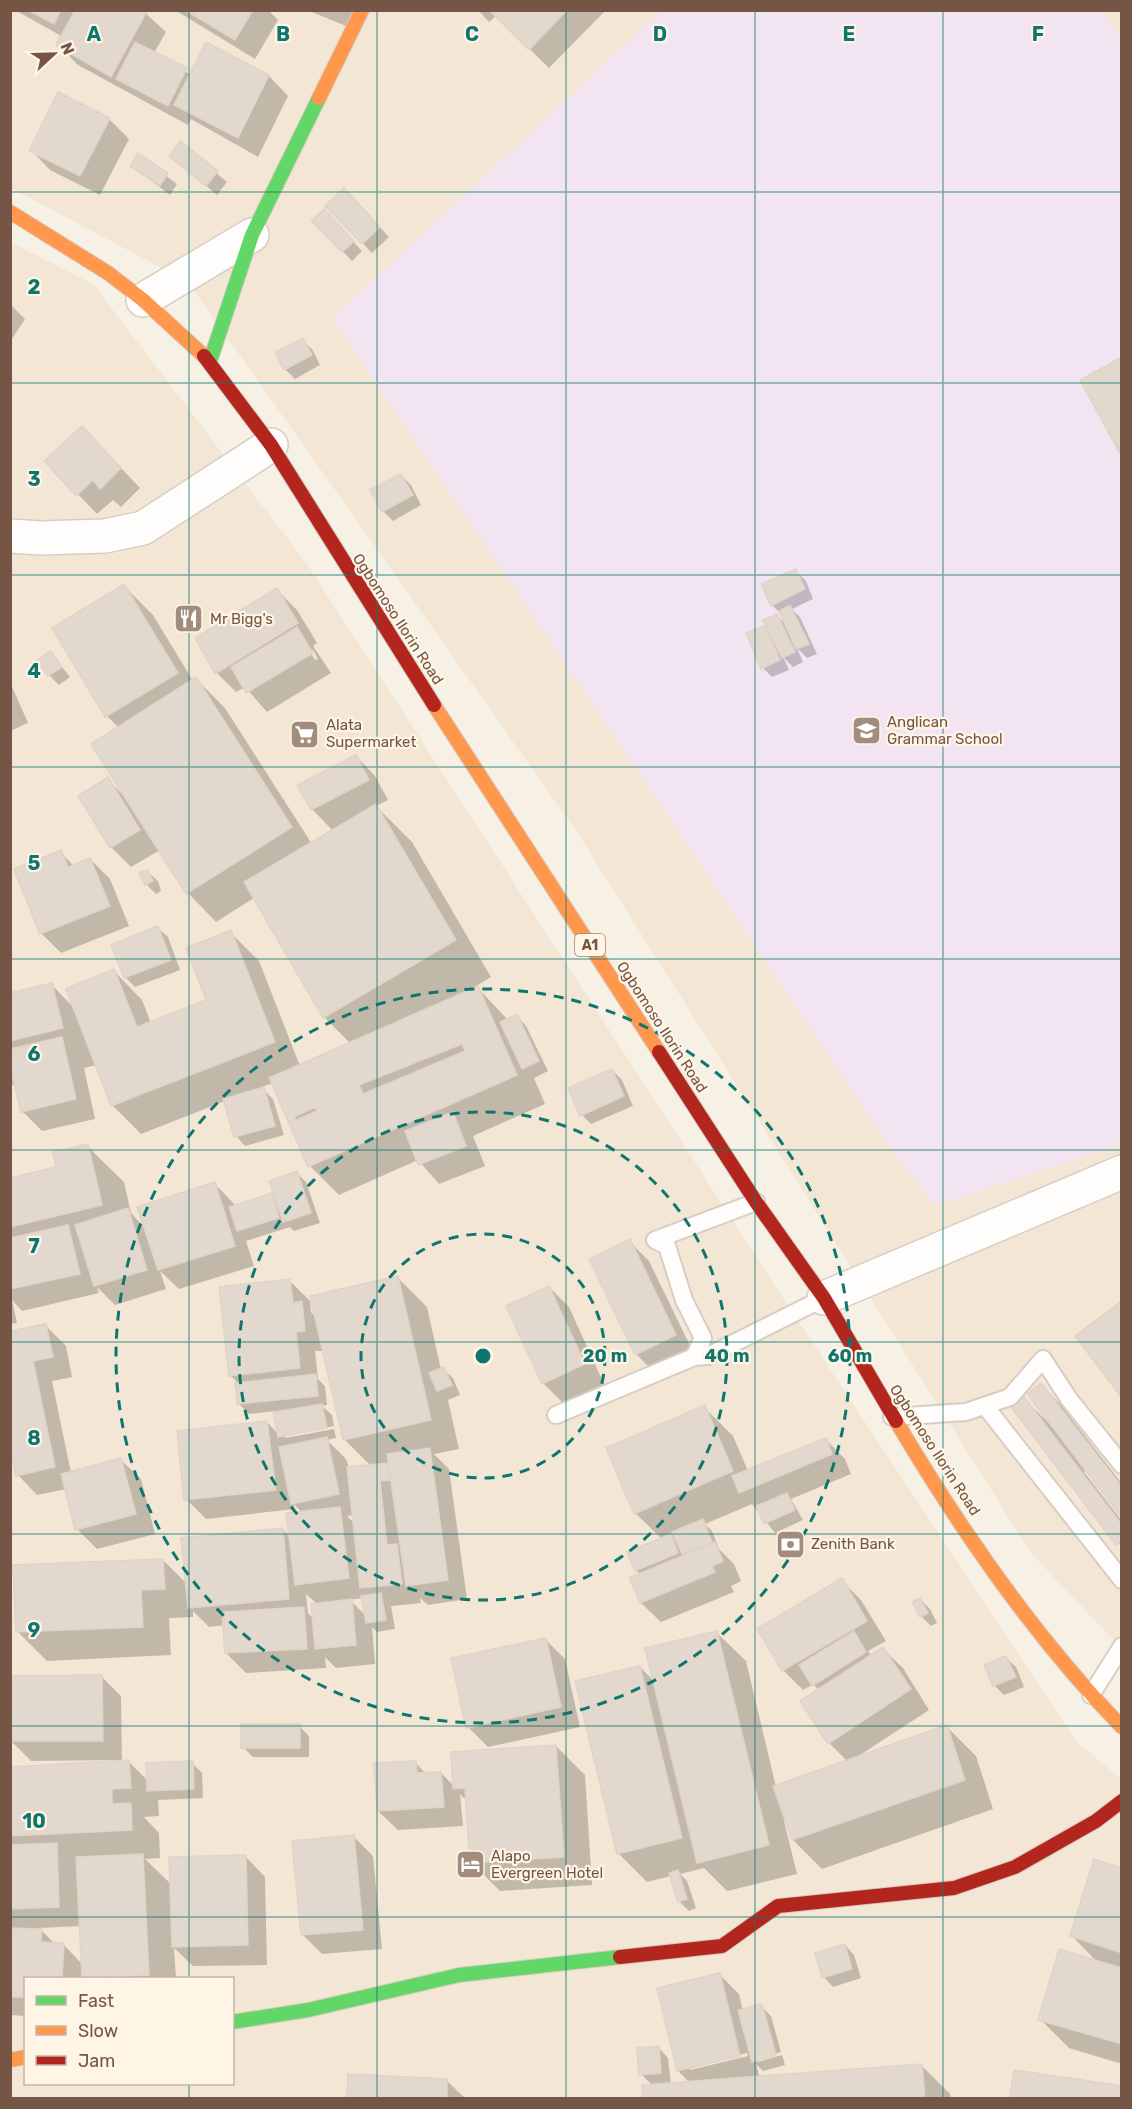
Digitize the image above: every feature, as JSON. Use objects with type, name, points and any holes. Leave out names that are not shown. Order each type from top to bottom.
[{"type":"main road","points":[[210,361],[252,235],[362,10]]},
{"type":"main road","name":"Ogbomoso Ilorin Road","points":[[10,212],[58,239],[143,300],[210,361],[271,445],[357,586],[756,1202],[824,1298],[930,1479],[1005,1586],[1091,1695],[1122,1727]]},
{"type":"main road","points":[[234,2022],[308,2010],[459,1976],[722,1946],[778,1906],[954,1888],[1015,1867],[1096,1821],[1122,1801]]},
{"type":"street","points":[[143,300],[252,235]]},
{"type":"street","points":[[10,536],[41,538],[105,536],[143,528],[271,445]]},
{"type":"street","points":[[824,1298],[1122,1172]]},
{"type":"lane","points":[[694,1357],[703,1338],[684,1300],[667,1246],[656,1240],[756,1202]]},
{"type":"lane","points":[[556,1415],[694,1357],[708,1356],[824,1298]]},
{"type":"lane","points":[[892,1417],[966,1412],[1010,1397],[1043,1359],[1069,1399],[1122,1465]]},
{"type":"lane","points":[[985,1406],[1122,1580]]},
{"type":"lane","points":[[1091,1695],[1122,1646]]},
{"type":"shaded area","name":"Anglican Grammar School","points":[[1096,10],[1103,14],[1122,39],[1121,1144],[935,1206],[898,1159],[333,318],[661,11]]},
{"type":"shaded area","name":"Anglican Grammar School","points":[[10,11],[1121,11],[1121,1648],[1031,1553],[577,832],[188,282],[11,188]]},
{"type":"shaded area","points":[[10,242],[93,284],[307,564],[779,1292],[1076,1741],[1121,1779],[1121,2098],[11,2098]]},
{"type":"building","points":[[28,10],[61,10],[54,24]]},
{"type":"building","points":[[75,10],[147,11],[111,77],[56,45]]},
{"type":"building","points":[[185,10],[253,10],[235,40]]},
{"type":"building","points":[[489,10],[567,10],[529,50]]},
{"type":"building","points":[[135,42],[187,68],[168,106],[116,79]]},
{"type":"building","points":[[206,42],[269,75],[238,138],[174,105]]},
{"type":"building","points":[[58,92],[110,118],[80,176],[29,151]]},
{"type":"building","points":[[180,141],[218,171],[206,186],[169,156]]},
{"type":"building","points":[[138,153],[168,173],[160,186],[130,166]]},
{"type":"building","points":[[344,188],[380,227],[362,244],[325,206]]},
{"type":"building","points":[[324,209],[354,241],[342,252],[311,221]]},
{"type":"building","points":[[303,338],[312,355],[284,370],[275,352]]},
{"type":"building","points":[[1122,357],[1122,457],[1080,380]]},
{"type":"building","points":[[82,426],[121,468],[100,489],[93,480],[76,496],[44,461]]},
{"type":"building","points":[[401,474],[413,495],[382,512],[370,490]]},
{"type":"building","points":[[796,569],[805,589],[771,606],[761,584]]},
{"type":"building","points":[[124,584],[178,673],[105,717],[52,628]]},
{"type":"building","points":[[277,588],[298,623],[215,674],[195,638]]},
{"type":"building","points":[[790,605],[809,644],[796,649],[779,611]]},
{"type":"building","points":[[777,614],[795,652],[782,658],[763,620]]},
{"type":"building","points":[[765,626],[780,660],[761,669],[746,633]]},
{"type":"building","points":[[297,627],[313,653],[246,693],[231,667]]},
{"type":"building","points":[[51,651],[62,667],[48,676],[37,660]]},
{"type":"building","points":[[196,677],[292,827],[186,894],[91,744]]},
{"type":"building","points":[[356,755],[369,780],[311,810],[297,785]]},
{"type":"building","points":[[108,777],[140,830],[110,848],[78,796]]},
{"type":"building","points":[[376,804],[456,940],[323,1018],[244,882]]},
{"type":"building","points":[[61,850],[68,867],[90,858],[110,906],[40,934],[14,869]]},
{"type":"building","points":[[148,870],[153,881],[145,885],[139,873]]},
{"type":"building","points":[[158,926],[171,960],[124,978],[111,945]]},
{"type":"building","points":[[231,930],[275,1042],[111,1106],[66,989],[114,969],[137,1027],[206,1000],[186,948]]},
{"type":"building","points":[[52,983],[63,1028],[10,1041],[10,993]]},
{"type":"building","points":[[478,986],[517,1075],[308,1167],[269,1078]],"holes":[[[462,1044],[465,1051],[363,1094],[359,1085]],[[315,1107],[317,1111],[296,1120],[294,1117]]]},
{"type":"building","points":[[517,1014],[539,1061],[522,1069],[500,1022]]},
{"type":"building","points":[[62,1037],[76,1099],[21,1112],[10,1066],[10,1049]]},
{"type":"building","points":[[612,1069],[624,1096],[580,1116],[568,1088]]},
{"type":"building","points":[[264,1087],[275,1126],[234,1137],[223,1099]]},
{"type":"building","points":[[453,1112],[466,1146],[418,1165],[405,1131]]},
{"type":"building","points":[[88,1144],[102,1205],[10,1227],[10,1178],[56,1167],[53,1152]]},
{"type":"building","points":[[297,1171],[311,1213],[283,1222],[269,1181]]},
{"type":"building","points":[[215,1182],[235,1246],[158,1270],[137,1207]]},
{"type":"building","points":[[272,1193],[279,1218],[237,1231],[229,1207]]},
{"type":"building","points":[[128,1208],[147,1270],[94,1286],[75,1225]]},
{"type":"building","points":[[68,1225],[80,1274],[10,1289],[10,1238]]},
{"type":"building","points":[[630,1239],[676,1335],[635,1355],[589,1259]]},
{"type":"building","points":[[398,1276],[431,1420],[343,1440],[310,1296]]},
{"type":"building","points":[[290,1279],[293,1303],[302,1301],[305,1331],[296,1332],[300,1368],[229,1376],[219,1287]]},
{"type":"building","points":[[549,1286],[585,1364],[542,1384],[506,1306]]},
{"type":"building","points":[[1122,1301],[1122,1398],[1075,1336]]},
{"type":"building","points":[[46,1324],[53,1357],[33,1361],[55,1467],[16,1476],[10,1448],[10,1331]]},
{"type":"building","points":[[444,1367],[452,1385],[437,1391],[429,1373]]},
{"type":"building","points":[[316,1374],[318,1396],[237,1404],[235,1383]]},
{"type":"building","points":[[1041,1383],[1122,1487],[1122,1518],[1027,1394]]},
{"type":"building","points":[[1024,1397],[1122,1525],[1122,1540],[1116,1545],[1011,1407]]},
{"type":"building","points":[[322,1404],[327,1428],[278,1437],[273,1412]]},
{"type":"building","points":[[705,1405],[733,1471],[634,1514],[606,1448]]},
{"type":"building","points":[[267,1421],[276,1490],[184,1500],[177,1431]]},
{"type":"building","points":[[327,1437],[339,1494],[291,1504],[279,1447]]},
{"type":"building","points":[[826,1438],[832,1454],[739,1493],[732,1476]]},
{"type":"building","points":[[430,1448],[448,1580],[406,1586],[387,1454]]},
{"type":"building","points":[[121,1458],[136,1514],[75,1530],[61,1474]]},
{"type":"building","points":[[388,1463],[390,1480],[380,1481],[387,1545],[397,1544],[402,1584],[360,1588],[347,1467]]},
{"type":"building","points":[[787,1493],[795,1510],[764,1524],[756,1506]]},
{"type":"building","points":[[340,1507],[349,1578],[295,1585],[286,1513]]},
{"type":"building","points":[[703,1519],[712,1542],[682,1554],[672,1532]]},
{"type":"building","points":[[283,1528],[289,1599],[188,1608],[181,1538]]},
{"type":"building","points":[[671,1534],[678,1553],[635,1571],[627,1552]]},
{"type":"building","points":[[715,1542],[723,1561],[712,1566],[715,1572],[640,1603],[629,1578]]},
{"type":"building","points":[[163,1559],[165,1589],[141,1590],[143,1627],[16,1632],[13,1565]]},
{"type":"building","points":[[842,1578],[867,1621],[782,1671],[757,1629]]},
{"type":"building","points":[[381,1593],[386,1620],[366,1623],[361,1596]]},
{"type":"building","points":[[920,1598],[928,1613],[920,1617],[912,1602]]},
{"type":"building","points":[[352,1599],[356,1645],[315,1649],[311,1604]]},
{"type":"building","points":[[304,1607],[307,1649],[225,1653],[222,1612]]},
{"type":"building","points":[[717,1631],[769,1845],[697,1863],[645,1648]]},
{"type":"building","points":[[854,1631],[866,1652],[812,1686],[799,1665]]},
{"type":"building","points":[[546,1638],[561,1707],[466,1728],[451,1658]]},
{"type":"building","points":[[883,1647],[911,1689],[828,1744],[800,1701]]},
{"type":"building","points":[[1006,1656],[1016,1677],[993,1686],[984,1665]]},
{"type":"building","points":[[640,1666],[682,1838],[617,1854],[575,1681]]},
{"type":"building","points":[[102,1675],[103,1741],[10,1741],[10,1676]]},
{"type":"building","points":[[241,1724],[300,1724],[300,1748],[241,1748]]},
{"type":"building","points":[[947,1725],[965,1780],[792,1840],[773,1786]]},
{"type":"building","points":[[556,1745],[564,1857],[470,1863],[465,1788],[453,1789],[451,1752]]},
{"type":"building","points":[[129,1760],[131,1788],[112,1789],[112,1804],[131,1803],[132,1830],[10,1836],[10,1767]]},
{"type":"building","points":[[193,1761],[194,1789],[147,1791],[146,1763]]},
{"type":"building","points":[[416,1761],[417,1773],[441,1772],[444,1807],[377,1811],[374,1763]]},
{"type":"building","points":[[354,1835],[363,1930],[301,1935],[292,1841]]},
{"type":"building","points":[[57,1843],[59,1907],[10,1909],[10,1845]]},
{"type":"building","points":[[143,1854],[149,1975],[82,1977],[76,1857]]},
{"type":"building","points":[[246,1855],[248,1945],[172,1947],[169,1857]]},
{"type":"building","points":[[1094,1859],[1122,1868],[1122,1953],[1070,1936]]},
{"type":"building","points":[[678,1870],[687,1899],[678,1902],[669,1873]]},
{"type":"building","points":[[10,1928],[42,1929],[41,1942],[64,1943],[62,1977],[24,1977],[24,1997],[10,1997]]},
{"type":"building","points":[[845,1944],[852,1969],[822,1978],[815,1953]]},
{"type":"building","points":[[1059,1949],[1122,1968],[1122,2044],[1038,2020]]},
{"type":"building","points":[[720,1973],[740,2056],[677,2071],[657,1988]]},
{"type":"building","points":[[762,2004],[776,2055],[752,2062],[738,2010]]},
{"type":"building","points":[[659,2046],[661,2073],[639,2075],[637,2048]]},
{"type":"building","points":[[922,2064],[925,2098],[643,2098],[642,2085]]},
{"type":"building","points":[[1014,2070],[1122,2086],[1122,2098],[1010,2098]]},
{"type":"building","points":[[348,2074],[447,2079],[447,2098],[347,2098]]},
{"type":"traffic: fast","points":[[210,361],[252,235],[319,98]]},
{"type":"traffic: fast","points":[[234,2022],[308,2010],[459,1975],[620,1957]]},
{"type":"traffic: slow","points":[[319,98],[362,10]]},
{"type":"traffic: slow","points":[[10,212],[108,273],[143,300],[204,356]]},
{"type":"traffic: slow","points":[[434,705],[659,1052]]},
{"type":"traffic: slow","points":[[896,1421],[946,1502],[1000,1581],[1059,1656],[1122,1727]]},
{"type":"traffic: slow","points":[[10,2060],[24,2057]]},
{"type":"traffic: jam","points":[[204,356],[271,445],[434,705]]},
{"type":"traffic: jam","points":[[659,1052],[756,1202],[824,1298],[896,1421]]},
{"type":"traffic: jam","points":[[620,1957],[722,1946],[778,1906],[954,1888],[1015,1867],[1096,1821],[1122,1801]]},
{"type":"place","name":"Mr Bigg's","points":[[189,619]]},
{"type":"place","name":"Anglican Grammar School","points":[[866,731]]},
{"type":"place","name":"Alata Supermarket","points":[[305,734]]},
{"type":"place","name":"Zenith Bank","points":[[790,1544]]},
{"type":"place","name":"Alapo Evergreen Hotel","points":[[470,1865]]}]
